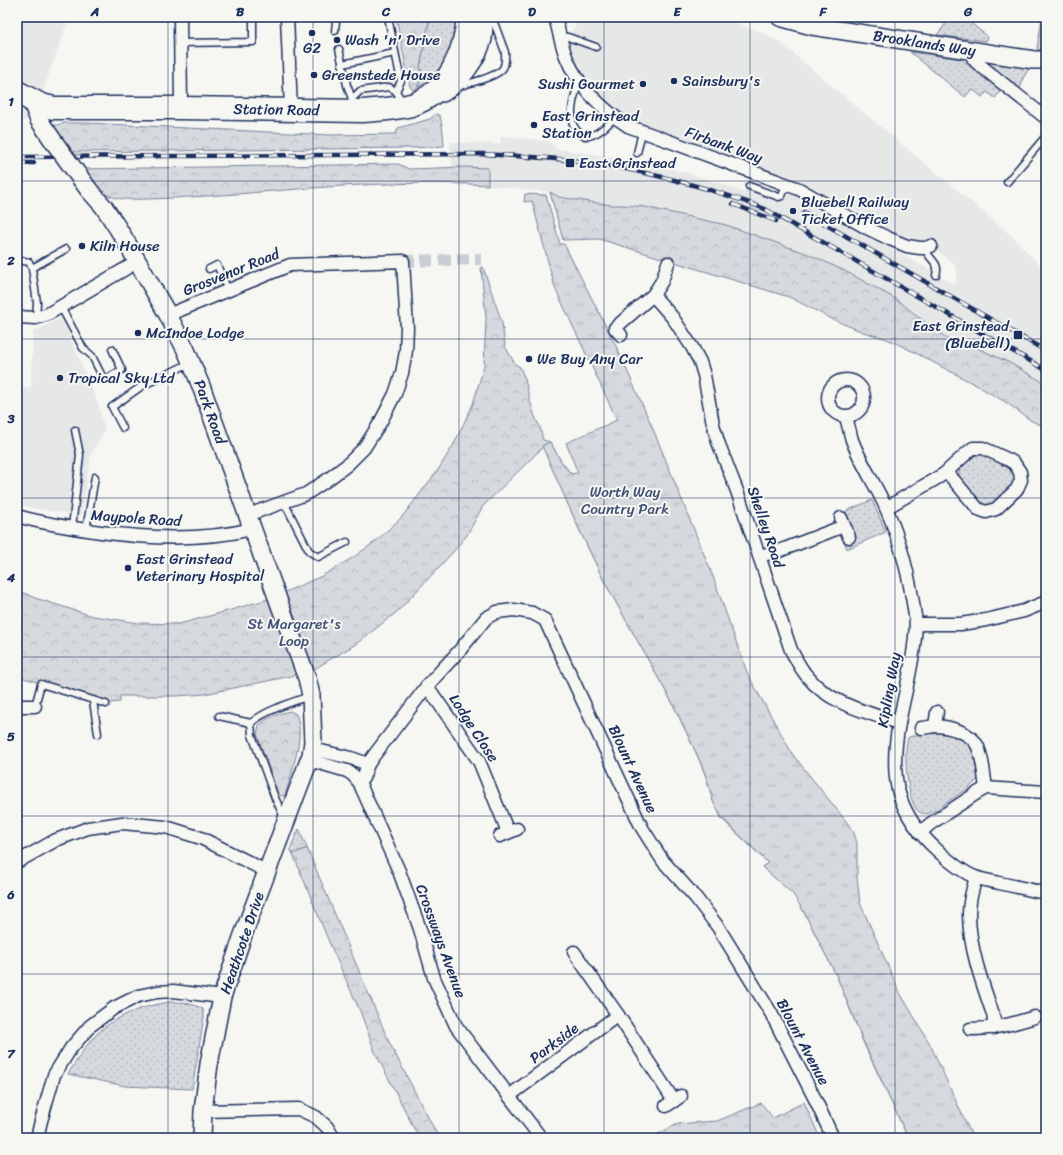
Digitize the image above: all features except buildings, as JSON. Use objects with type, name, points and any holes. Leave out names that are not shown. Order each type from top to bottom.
[{"type":"highway","points":[[404,100],[429,96],[451,72],[464,43],[468,17]]},
{"type":"highway","name":"Station Road","points":[[21,94],[41,105],[54,108],[291,110],[349,105],[362,111],[389,109],[404,100]]},
{"type":"street","points":[[180,17],[182,108]]},
{"type":"street","points":[[287,17],[291,110]]},
{"type":"street","name":"Station Road","points":[[404,100],[431,99],[447,90],[460,78],[474,60],[483,39],[484,17]]},
{"type":"street","name":"Firbank Way","points":[[555,17],[566,57],[574,73],[598,102],[614,118],[642,132],[799,189],[867,228],[907,246],[920,248],[928,247]]},
{"type":"street","name":"Brooklands Way","points":[[780,17],[812,26],[1034,60],[1046,60]]},
{"type":"street","points":[[974,50],[973,58],[976,62],[1046,118]]},
{"type":"street","name":"Park Road","points":[[21,94],[54,142],[89,190],[104,207],[117,227],[168,315],[191,362],[307,678],[311,695],[313,742],[311,755]]},
{"type":"street","name":"Grosvenor Road","points":[[168,315],[290,265],[403,261]]},
{"type":"street","name":"Maypole Road","points":[[17,516],[72,528],[140,536],[188,538],[207,537],[236,533],[250,522],[284,502],[306,494],[347,465],[364,448],[395,394],[402,372],[407,328],[403,261]]},
{"type":"street","points":[[17,317],[36,318],[48,314],[137,262]]},
{"type":"street","points":[[621,334],[615,328],[653,295],[662,281],[668,263]]},
{"type":"street","name":"Shelley Road","points":[[653,295],[673,318],[700,362],[718,442],[737,491],[791,650],[798,664],[806,676],[818,689],[831,697],[899,723]]},
{"type":"street","name":"Kipling Way","points":[[846,417],[852,440],[886,508],[902,551],[917,624],[912,662],[899,723],[895,764],[896,779],[901,803],[910,820],[928,842],[943,856],[976,878],[1046,893]]},
{"type":"street","points":[[886,508],[947,472],[973,448],[983,448],[1014,463],[1020,472],[1021,480],[1017,489],[996,509],[986,512],[978,509],[947,472]]},
{"type":"street","points":[[759,556],[779,551],[845,527]]},
{"type":"street","points":[[917,624],[961,624],[986,620],[1024,612],[1046,602]]},
{"type":"street","name":"Blount Avenue","points":[[359,782],[363,778],[368,764],[375,754],[427,686],[460,650],[486,618],[497,612],[514,610],[532,613],[545,620],[642,828],[663,861],[696,898],[718,927],[771,1013],[833,1138]]},
{"type":"street","name":"Lodge Close","points":[[427,686],[479,761],[508,832]]},
{"type":"street","points":[[17,706],[35,706]]},
{"type":"street","points":[[935,726],[937,712]]},
{"type":"street","points":[[920,728],[935,726],[954,729],[967,735],[977,745],[986,788]]},
{"type":"street","points":[[359,782],[348,772],[316,762],[311,755],[321,751],[351,758],[368,764]]},
{"type":"street","name":"Heathcote Drive","points":[[202,1138],[203,1111],[209,1064],[222,997],[243,934],[268,872],[311,755]]},
{"type":"street","name":"Crossways Avenue","points":[[359,782],[399,871],[420,929],[434,978],[456,1026],[541,1138]]},
{"type":"street","points":[[920,833],[930,824],[986,788],[1046,792]]},
{"type":"street","points":[[17,862],[56,840],[88,828],[122,823],[166,827],[201,838],[268,872]]},
{"type":"street","points":[[976,878],[970,902],[970,925],[979,972],[994,1020],[993,1028]]},
{"type":"street","points":[[574,952],[618,1015],[674,1101]]},
{"type":"street","points":[[37,1138],[54,1075],[71,1048],[90,1026],[114,1008],[138,996],[173,991],[222,997]]},
{"type":"street","name":"Parkside","points":[[509,1096],[618,1015]]},
{"type":"street","points":[[970,1029],[1005,1026],[1036,1017]]},
{"type":"street","points":[[203,1111],[300,1108],[316,1117],[327,1127],[334,1138]]},
{"type":"lane","points":[[180,43],[253,42],[253,17]]},
{"type":"lane","points":[[335,31],[338,17]]},
{"type":"lane","points":[[388,17],[404,100]]},
{"type":"lane","points":[[447,90],[494,74],[504,67],[506,58],[505,52],[492,17]]},
{"type":"lane","points":[[560,37],[568,37],[596,47]]},
{"type":"lane","points":[[339,49],[347,85],[349,105]]},
{"type":"lane","points":[[342,64],[395,53]]},
{"type":"lane","points":[[580,81],[574,97],[572,117],[573,126],[579,134],[586,136],[596,134],[614,118]]},
{"type":"lane","points":[[636,153],[642,132]]},
{"type":"lane","points":[[1007,182],[1046,136]]},
{"type":"lane","points":[[749,186],[779,197],[782,196],[786,184]]},
{"type":"lane","points":[[928,247],[928,256],[935,262],[937,267],[936,274]]},
{"type":"lane","points":[[32,268],[66,249]]},
{"type":"lane","points":[[17,260],[29,262],[32,268],[37,303],[36,318]]},
{"type":"lane","points":[[209,268],[217,265],[228,290]]},
{"type":"lane","points":[[61,307],[83,348],[92,356],[104,380],[122,370],[112,349]]},
{"type":"lane","points":[[123,428],[112,407],[142,386],[191,362]]},
{"type":"lane","points":[[72,528],[80,454],[75,430]]},
{"type":"lane","points":[[86,530],[95,477]]},
{"type":"lane","points":[[284,502],[309,551],[318,557],[346,542]]},
{"type":"lane","points":[[35,706],[41,684],[106,704]]},
{"type":"lane","points":[[251,723],[255,719],[311,695]]},
{"type":"lane","points":[[93,700],[98,734]]},
{"type":"lane","points":[[219,716],[251,723]]},
{"type":"lane","points":[[251,723],[252,735],[275,798],[286,822]]},
{"type":"shaded area","points":[[17,17],[69,17],[43,91],[32,96],[30,120],[17,121]]},
{"type":"shaded area","points":[[578,17],[721,17],[763,33],[778,41],[1013,237],[1046,272],[1046,425],[1038,424],[1030,420],[1007,403],[912,351],[887,339],[863,332],[834,320],[789,297],[599,239],[563,240],[549,192],[488,185],[454,183],[450,142],[500,144],[501,136],[549,141],[557,149],[655,165],[690,174],[728,186],[744,193],[749,178],[784,190],[784,195],[793,194],[802,197],[954,284],[957,274],[953,263],[924,241],[911,239],[896,234],[801,181],[727,156],[632,120],[615,110],[597,93],[599,84],[581,74],[569,48],[572,30],[574,29]]},
{"type":"shaded area","points":[[64,316],[70,338],[97,401],[105,430],[91,454],[81,515],[36,509],[17,504],[17,386],[31,388],[33,330],[40,329]]},
{"type":"green space","points":[[396,17],[430,17],[420,67],[422,73],[418,87],[413,90],[410,87]]},
{"type":"green space","points":[[430,17],[462,17],[458,43],[437,76],[418,87],[422,73],[420,67]]},
{"type":"green space","points":[[951,17],[963,17],[988,38],[986,41],[937,35]]},
{"type":"green space","points":[[1042,17],[1046,17],[1046,50],[1037,49]]},
{"type":"green space","points":[[910,52],[961,59],[1001,91],[995,98],[987,92],[982,97],[972,89],[965,97]]},
{"type":"green space","points":[[988,61],[1030,67],[1023,78],[1020,89],[987,63]]},
{"type":"green space","points":[[436,114],[440,116],[444,146],[412,148],[70,152],[52,126],[65,123],[86,123],[330,135],[396,134],[398,128],[430,119]]},
{"type":"green space","points":[[398,164],[409,169],[465,167],[488,168],[488,185],[425,183],[362,185],[160,199],[119,199],[106,194],[98,188],[82,169]]},
{"type":"green space","points":[[550,192],[559,197],[611,205],[645,207],[726,225],[808,254],[845,271],[896,299],[948,339],[975,347],[1010,363],[1046,384],[1046,425],[1038,424],[1030,420],[1007,403],[912,351],[887,339],[863,332],[834,320],[789,297],[599,239],[563,240]]},
{"type":"green space","name":"Worth Way Country Park","points":[[525,194],[546,195],[560,244],[564,244],[617,348],[651,424],[712,574],[748,675],[793,755],[854,833],[857,843],[857,877],[860,903],[900,993],[930,1044],[971,1134],[971,1138],[908,1138],[864,1043],[837,977],[805,914],[793,894],[762,867],[768,863],[722,818],[713,801],[706,776],[699,759],[673,704],[604,581],[579,529],[542,446],[550,442],[561,461],[571,474],[578,473],[566,443],[617,420],[555,288],[532,201],[524,202]]},
{"type":"green space","name":"St Margaret's Loop","points":[[481,267],[483,267],[502,323],[505,346],[515,364],[520,367],[525,379],[530,401],[540,427],[543,440],[550,442],[561,461],[571,474],[929,1138],[908,1138],[864,1044],[837,977],[794,894],[762,867],[768,863],[722,819],[713,801],[699,759],[673,704],[604,581],[579,529],[543,447],[483,506],[467,535],[398,611],[356,644],[301,677],[296,675],[205,694],[176,696],[120,696],[120,702],[108,703],[17,676],[17,590],[35,598],[93,616],[139,623],[179,624],[269,599],[322,576],[354,557],[376,541],[402,517],[438,470],[454,444],[473,404],[484,366],[486,318]]},
{"type":"green space","points":[[980,452],[1009,466],[1014,473],[1015,479],[1014,484],[994,505],[983,507],[959,479],[960,469],[964,462],[971,456]]},
{"type":"green space","points":[[872,500],[886,532],[847,549],[844,541],[855,537],[846,511]]},
{"type":"green space","points":[[290,711],[296,714],[299,741],[287,789],[285,795],[281,796],[278,794],[257,734],[259,725],[262,722],[273,716]]},
{"type":"green space","points":[[933,731],[955,735],[968,743],[973,749],[978,779],[970,787],[936,810],[925,814],[918,811],[914,806],[911,797],[907,776],[906,754],[909,737]]},
{"type":"green space","points":[[299,829],[307,848],[293,854],[290,849]]},
{"type":"green space","points":[[307,848],[389,1042],[439,1138],[419,1138],[375,1052],[360,1011],[329,942],[293,854]]},
{"type":"green space","points":[[170,1002],[187,1003],[203,1009],[204,1017],[192,1089],[125,1086],[68,1074],[89,1042],[101,1030],[128,1013],[149,1006]]},
{"type":"green space","points":[[804,1102],[820,1138],[651,1138],[677,1124],[717,1121],[761,1103],[773,1118]]},
{"type":"tunnel","points":[[403,261],[481,259]]},
{"type":"railway","points":[[17,157],[482,154],[571,160],[621,168],[704,188],[765,209],[1046,370]]},
{"type":"railway","points":[[17,163],[34,163]]},
{"type":"railway","points":[[733,204],[776,221]]},
{"type":"railway","points":[[804,212],[1046,351]]},
{"type":"place","name":"G2","points":[[312,33]]},
{"type":"place","name":"Wash 'n' Drive","points":[[337,40]]},
{"type":"place","name":"Greenstede House","points":[[314,75]]},
{"type":"place","name":"Sainsbury's","points":[[674,81]]},
{"type":"place","name":"Sushi Gourmet","points":[[643,84]]},
{"type":"place","name":"East Grinstead Station","points":[[534,125]]},
{"type":"place","name":"East Grinstead","points":[[570,163]]},
{"type":"place","name":"Bluebell Railway Ticket Office","points":[[793,211]]},
{"type":"place","name":"Kiln House","points":[[82,246]]},
{"type":"place","name":"McIndoe Lodge","points":[[138,333]]},
{"type":"place","name":"East Grinstead (Bluebell)","points":[[1018,335]]},
{"type":"place","name":"We Buy Any Car","points":[[529,359]]},
{"type":"place","name":"Tropical Sky Ltd","points":[[60,378]]},
{"type":"place","name":"East Grinstead Veterinary Hospital","points":[[128,568]]}]
